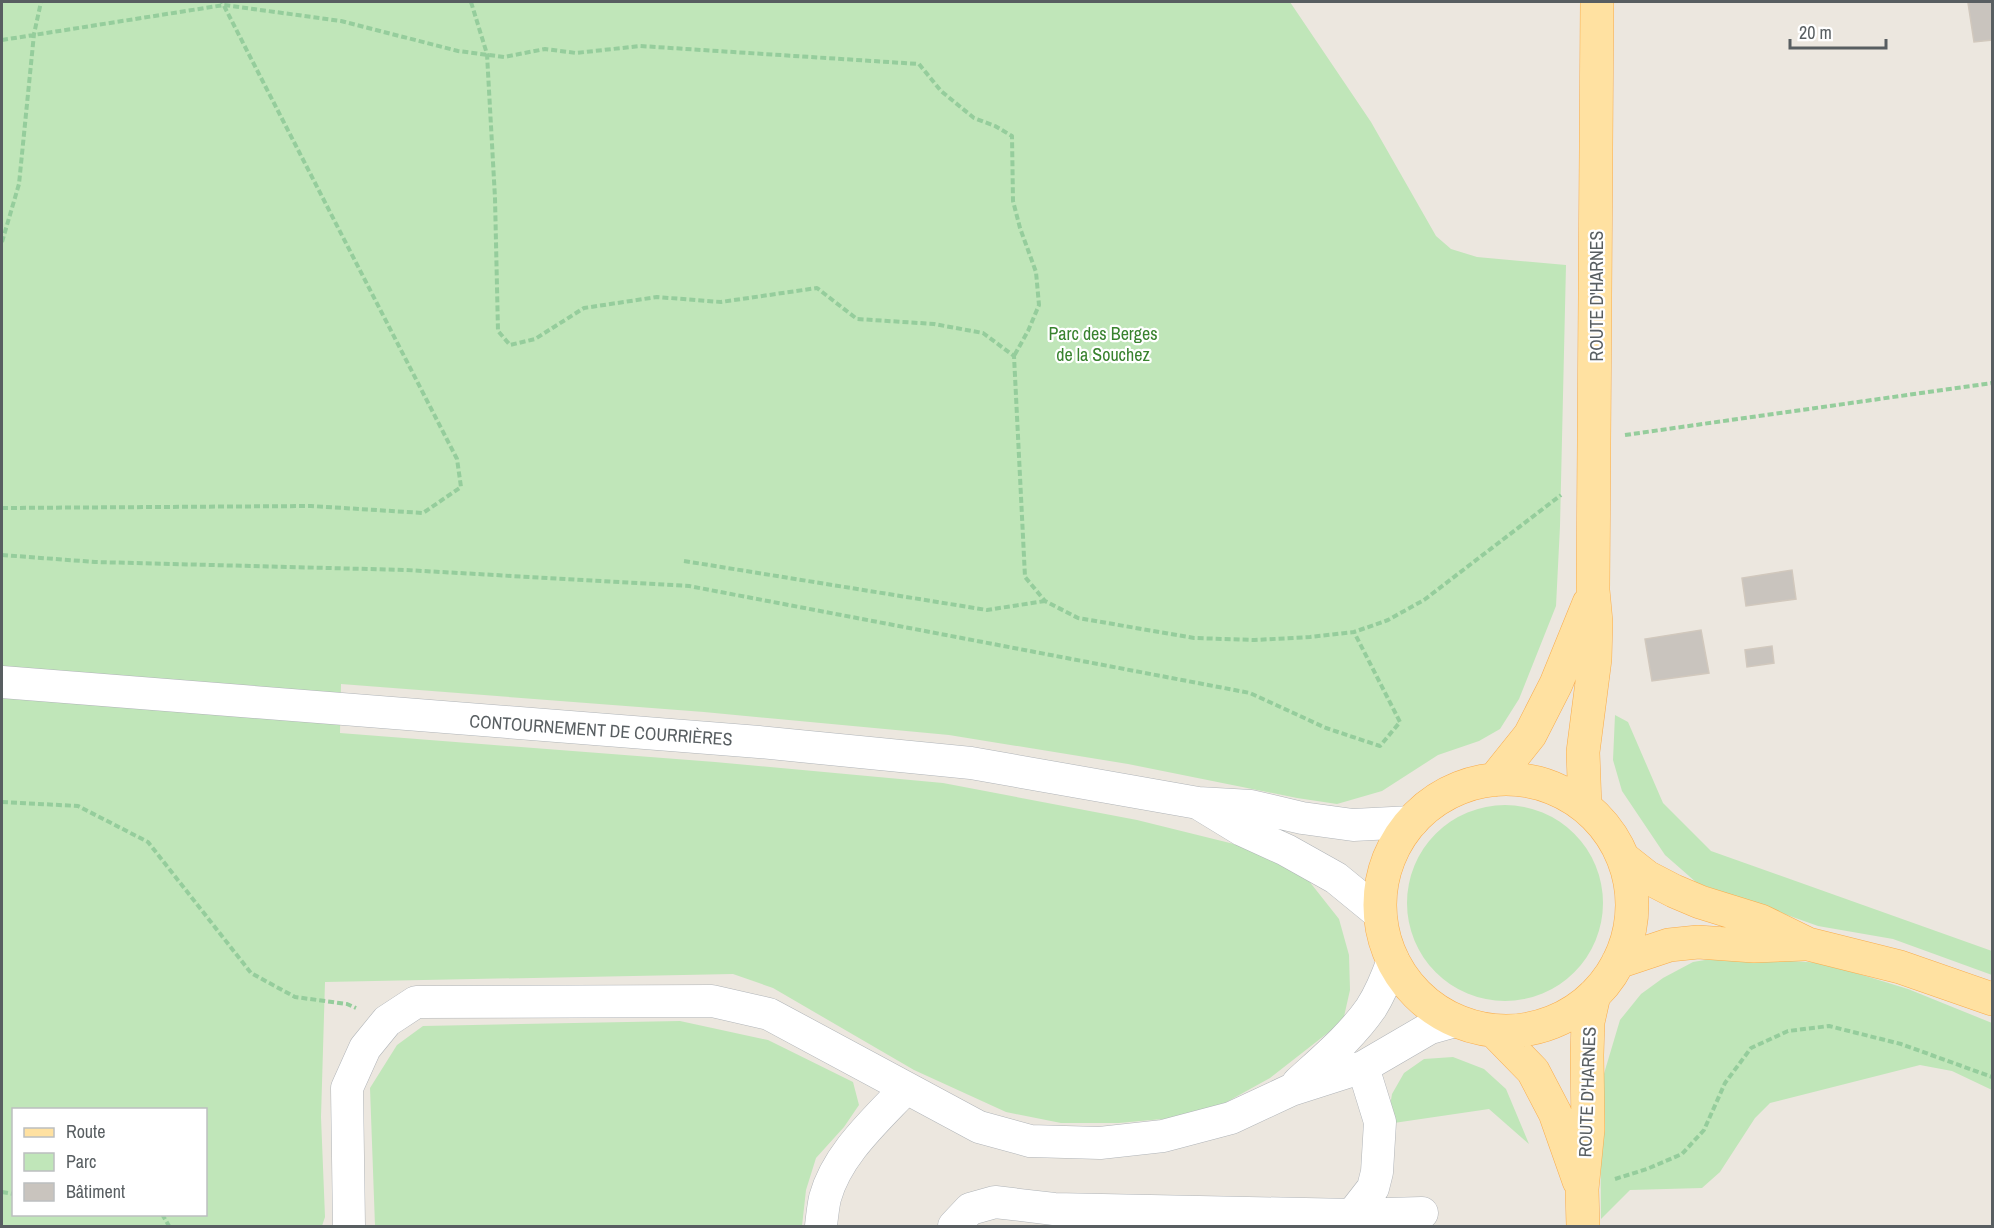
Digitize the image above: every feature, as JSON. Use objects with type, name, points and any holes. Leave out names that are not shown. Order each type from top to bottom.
[{"type":"main road","name":"ROUTE D'HARNES","points":[[1586,807],[1583,752],[1595,659],[1596,622],[1593,590],[1597,2]]},
{"type":"main road","name":"ROUTE D'HARNES","points":[[1494,780],[1530,735],[1556,684],[1593,590]]},
{"type":"main road","points":[[1494,780],[1518,780],[1542,784],[1586,807],[1607,830],[1623,858],[1630,884],[1632,910],[1628,937],[1618,962],[1607,980],[1594,995],[1573,1012],[1548,1024],[1522,1030],[1494,1031],[1475,1028],[1455,1021],[1430,1006],[1409,986],[1393,960],[1384,938],[1380,914],[1381,889],[1387,865],[1397,843],[1412,822],[1428,806],[1449,793],[1470,784],[1494,780]]},
{"type":"main road","points":[[1623,858],[1647,877],[1674,891],[1700,902],[1761,921],[1808,944],[1900,967],[1992,999]]},
{"type":"main road","points":[[1618,962],[1669,945],[1698,942],[1754,946],[1808,944]]},
{"type":"main road","name":"ROUTE D'HARNES","points":[[1583,1227],[1582,1189],[1588,1129],[1588,1022],[1594,995]]},
{"type":"main road","name":"ROUTE D'HARNES","points":[[1494,1031],[1533,1071],[1555,1113],[1582,1189]]},
{"type":"street","name":"CONTOURNEMENT DE COURRIÈRES","points":[[2,682],[759,742],[960,762],[1198,803],[1251,806],[1302,818],[1353,825],[1412,822]]},
{"type":"street","name":"CONTOURNEMENT DE COURRIÈRES","points":[[1198,803],[1242,830],[1286,850],[1336,878],[1380,914]]},
{"type":"street","points":[[1291,1090],[1338,1047],[1371,1008],[1393,960]]},
{"type":"street","points":[[349,1227],[347,1088],[365,1048],[387,1021],[416,1002],[712,1001],[769,1014],[979,1127],[1030,1141],[1100,1143],[1164,1136],[1231,1118],[1291,1090],[1363,1067],[1430,1028],[1455,1021]]},
{"type":"street","points":[[1352,1221],[1373,1188],[1377,1172],[1380,1122],[1363,1067]]},
{"type":"street","points":[[821,1227],[825,1198],[840,1165],[864,1134],[906,1088]]},
{"type":"street","points":[[954,1227],[970,1209],[995,1202],[1054,1209],[1081,1218],[1352,1221],[1422,1214]]},
{"type":"path","points":[[2,242],[19,184],[34,34],[41,2]]},
{"type":"path","points":[[471,2],[487,54],[495,198],[498,331],[510,345],[535,339],[584,308],[657,297],[721,302],[817,288],[857,319],[934,324],[983,333],[1014,356]]},
{"type":"path","points":[[2,508],[311,506],[423,513],[461,487],[457,459],[223,3]]},
{"type":"path","points":[[2,40],[223,3],[341,21],[458,51],[504,57],[545,49],[576,53],[640,46],[919,64],[941,92],[974,118],[1012,136],[1013,201],[1036,272],[1039,305],[1029,331],[1014,356],[1025,577],[1045,601],[1078,618],[1194,638],[1255,640],[1310,637],[1354,632],[1388,620],[1424,600],[1595,454],[1992,383]]},
{"type":"path","points":[[2,555],[95,562],[406,570],[689,585],[1250,693],[1326,728],[1380,746],[1400,722],[1354,632]]},
{"type":"path","points":[[684,561],[987,610],[1045,601]]},
{"type":"path","points":[[2,802],[78,806],[148,842],[251,973],[295,998],[347,1004],[387,1021]]},
{"type":"path","points":[[1582,1189],[1647,1169],[1682,1154],[1704,1130],[1725,1083],[1751,1048],[1788,1031],[1829,1026],[1901,1044],[1992,1077]]},
{"type":"green space","name":"Parc des Berges de la Souchez","points":[[2,2],[1290,2],[1371,122],[1436,236],[1451,249],[1477,257],[1566,265],[1556,606],[1519,699],[1500,729],[1479,741],[1438,755],[1382,791],[1337,804],[1128,764],[949,735],[704,712],[341,684],[340,733],[715,762],[943,783],[1137,820],[1242,846],[1305,876],[1339,919],[1349,955],[1350,990],[1343,1021],[1270,1078],[1223,1104],[1173,1118],[1119,1123],[1061,1123],[1006,1112],[914,1070],[773,988],[733,974],[325,982],[321,1117],[325,1217],[322,1226],[2,1226]]},
{"type":"green space","points":[[1615,715],[1628,722],[1663,803],[1711,851],[1992,951],[1992,975],[1893,939],[1818,926],[1697,883],[1665,855],[1622,791],[1613,760]]},
{"type":"green space","points":[[1505,805],[1524,807],[1551,817],[1567,827],[1581,841],[1595,866],[1601,884],[1603,903],[1601,922],[1591,949],[1581,965],[1567,979],[1542,993],[1524,999],[1505,1001],[1486,999],[1459,989],[1443,979],[1429,965],[1415,940],[1409,922],[1407,903],[1409,884],[1419,857],[1429,841],[1443,827],[1468,813],[1486,807]]},
{"type":"green space","points":[[1723,957],[1823,963],[1908,989],[1992,1023],[1992,1090],[1952,1071],[1920,1065],[1770,1103],[1755,1118],[1720,1172],[1702,1188],[1630,1190],[1601,1219],[1600,1087],[1620,1020],[1641,994],[1663,978],[1693,962]]},
{"type":"green space","points":[[680,1021],[768,1040],[853,1082],[859,1105],[844,1127],[816,1158],[806,1190],[802,1226],[375,1226],[370,1088],[397,1045],[423,1026]]},
{"type":"green space","points":[[1453,1057],[1484,1069],[1506,1089],[1529,1144],[1489,1109],[1387,1124],[1392,1094],[1404,1073],[1424,1059]]},
{"type":"building","points":[[1992,2],[1992,40],[1974,42],[1968,3]]},
{"type":"building","points":[[1792,570],[1796,599],[1746,606],[1742,578]]},
{"type":"building","points":[[1701,630],[1709,673],[1652,681],[1645,639]]},
{"type":"building","points":[[1772,646],[1774,663],[1747,667],[1745,650]]}]
